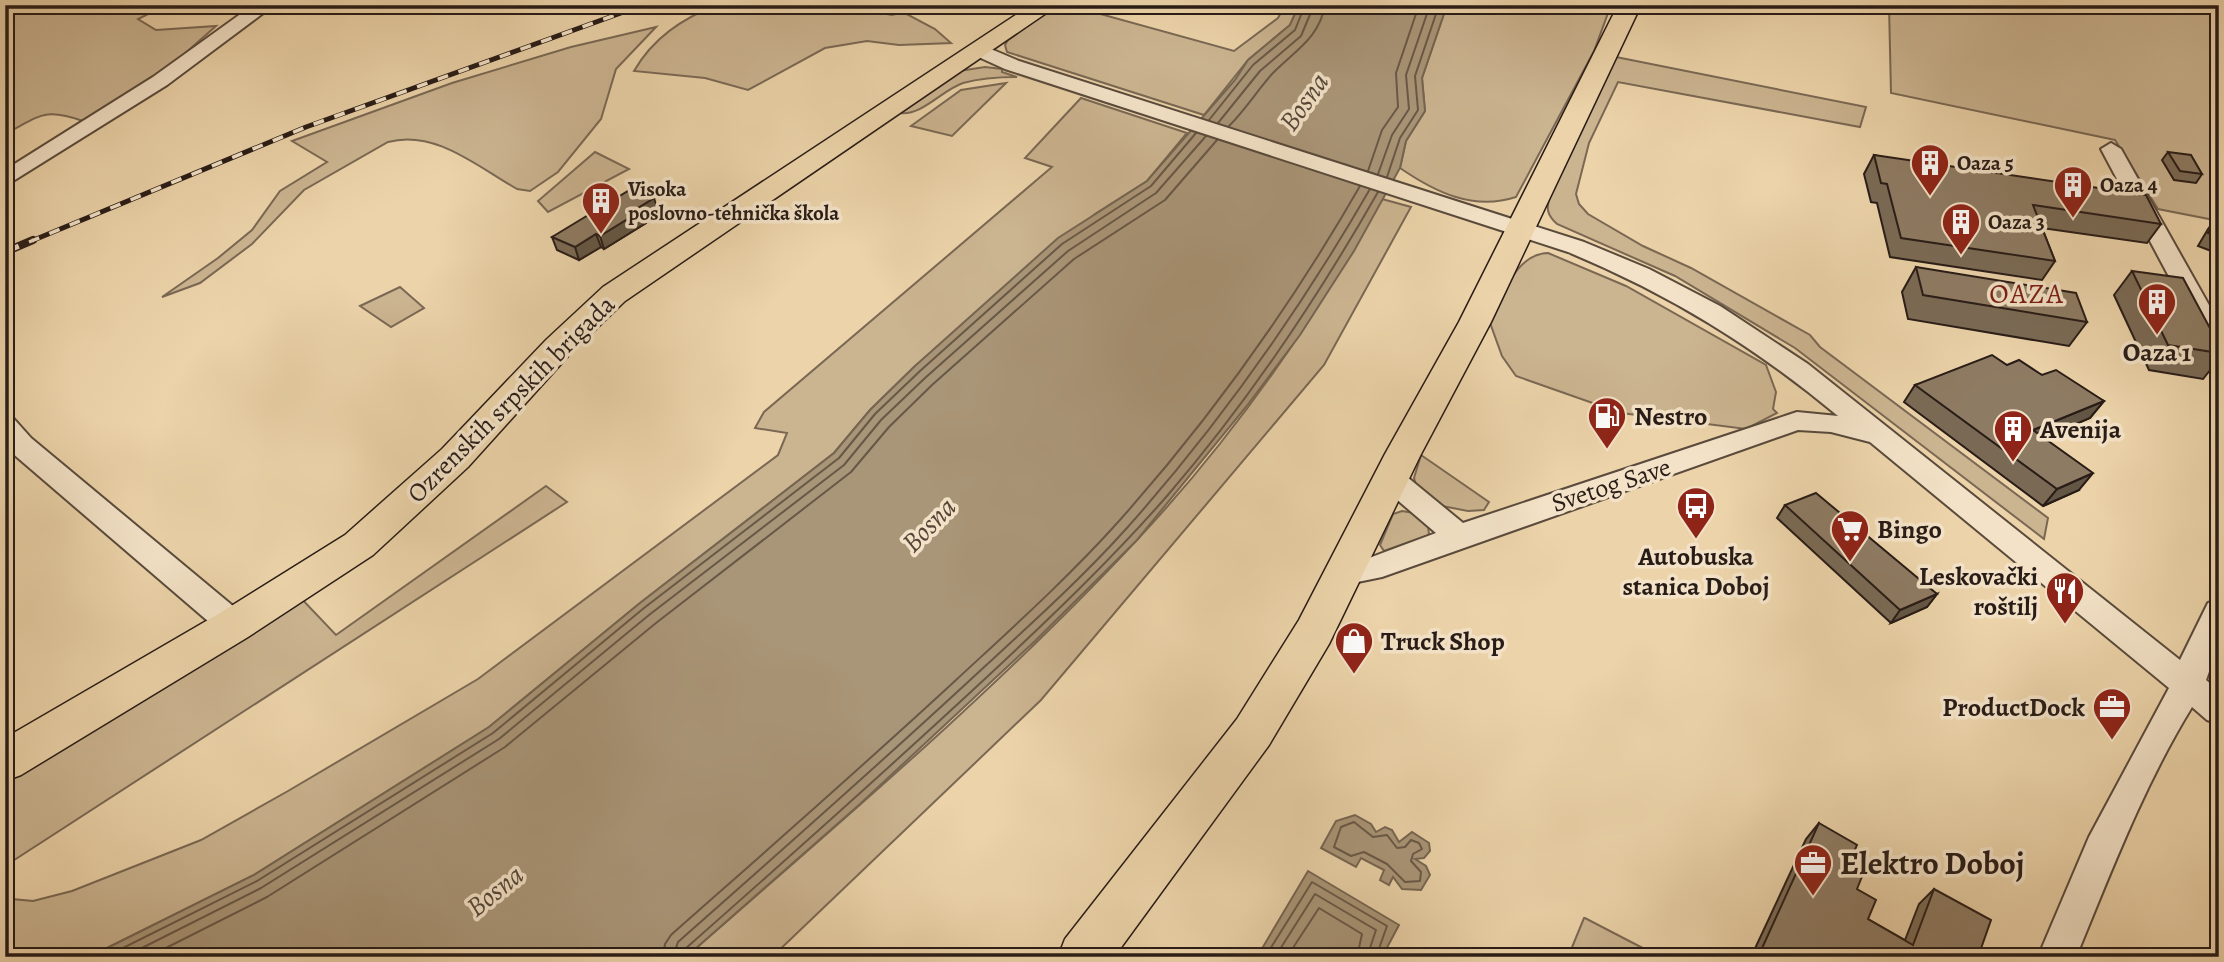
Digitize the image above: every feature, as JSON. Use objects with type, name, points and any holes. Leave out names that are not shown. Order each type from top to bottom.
[{"type":"main road","name":"Ozrenskih srpskih brigada","points":[[5,761],[321,571],[390,519],[455,458],[558,347],[614,294],[1046,5]]},
{"type":"main road","points":[[1083,957],[1254,732],[1314,632],[1391,479],[1475,322],[1630,5]]},
{"type":"street","points":[[5,180],[179,69],[265,5]]},
{"type":"street","name":"Svetog Save","points":[[979,50],[1012,65],[1576,247],[1641,274],[1711,311],[1799,370],[2219,710]]},
{"type":"street","points":[[2111,149],[2219,346]]},
{"type":"street","points":[[1797,421],[1803,393],[1799,370]]},
{"type":"street","name":"Svetog Save","points":[[1343,573],[1371,569],[1459,536],[1797,421],[1831,423],[1881,436]]},
{"type":"street","points":[[5,426],[21,445],[234,625]]},
{"type":"street","points":[[1391,479],[1459,536]]},
{"type":"street","points":[[2057,957],[2102,849],[2166,720],[2188,685],[2196,658],[2219,612]]},
{"type":"shaded area","points":[[5,5],[166,5],[138,19],[156,30],[216,26],[173,64],[83,121],[50,114],[35,118],[5,134]]},
{"type":"shaded area","points":[[716,5],[837,5],[892,15],[903,12],[935,29],[951,43],[899,45],[867,41],[825,48],[748,90],[705,78],[634,71],[659,39]]},
{"type":"shaded area","points":[[1057,5],[1068,5],[1234,51],[1278,18],[1285,5],[1299,5],[1290,25],[1248,60],[1204,115],[1007,52],[1005,45],[1008,40]]},
{"type":"shaded area","points":[[1447,5],[1611,5],[1594,51],[1516,197],[1485,202],[1455,197],[1427,185],[1400,168],[1406,141],[1425,111],[1422,78]]},
{"type":"shaded area","points":[[1889,5],[2156,5],[2219,15],[2219,221],[2158,209],[2115,140],[1891,93]]},
{"type":"shaded area","points":[[656,27],[616,69],[601,119],[558,172],[530,191],[517,189],[456,152],[439,145],[405,139],[388,142],[304,190],[252,244],[200,283],[162,297],[218,258],[252,230],[280,191],[327,162],[292,141],[452,83],[571,47]]},
{"type":"shaded area","points":[[1611,56],[1866,107],[1860,127],[1618,82],[1589,143],[1576,194],[1579,204],[1588,214],[1643,246],[1691,268],[1810,335],[1820,347],[2048,518],[2044,539],[1795,348],[1675,276],[1554,221],[1548,212],[1550,196]]},
{"type":"shaded area","points":[[985,67],[1002,69],[1002,72],[1017,77],[963,83],[916,111],[900,113],[959,71]]},
{"type":"shaded area","points":[[1006,83],[952,136],[911,126],[961,90]]},
{"type":"shaded area","points":[[1081,98],[1187,133],[1147,181],[1095,214],[915,366],[870,410],[834,453],[640,603],[489,727],[254,875],[89,957],[5,957],[5,880],[12,899],[33,901],[72,891],[201,840],[478,679],[778,455],[787,433],[755,428],[764,412],[1052,167],[1025,158]]},
{"type":"shaded area","points":[[595,152],[629,169],[548,212],[538,201]]},
{"type":"shaded area","points":[[1382,199],[1411,207],[1324,365],[1041,700],[772,957],[686,957],[973,703],[1136,541],[1205,462],[1270,378],[1329,289]]},
{"type":"shaded area","points":[[1548,253],[1626,286],[1766,365],[1776,392],[1773,409],[1777,413],[1746,429],[1621,413],[1516,376],[1502,356],[1489,320],[1519,268],[1527,260]]},
{"type":"shaded area","points":[[400,287],[424,308],[391,327],[360,306]]},
{"type":"shaded area","points":[[1421,455],[1489,502],[1484,510],[1468,511],[1437,505],[1416,485],[1414,478]]},
{"type":"shaded area","points":[[546,486],[567,502],[5,866],[5,777],[298,595],[336,635]]},
{"type":"shaded area","points":[[1402,511],[1414,513],[1428,525],[1429,535],[1384,551],[1380,545],[1393,514]]},
{"type":"shaded area","points":[[1585,918],[1660,957],[1568,957]]},
{"type":"water","name":"Bosna","points":[[1299,5],[1447,5],[1422,78],[1425,111],[1406,141],[1400,168],[1354,251],[1300,335],[1246,407],[1137,540],[1035,641],[860,804],[686,957],[89,957],[254,875],[489,727],[640,603],[834,453],[870,410],[915,366],[1058,238],[1147,181],[1235,80],[1248,60],[1290,25]]},
{"type":"water","points":[[1355,815],[1371,824],[1376,832],[1385,827],[1392,830],[1399,842],[1412,832],[1429,843],[1430,851],[1424,858],[1415,859],[1426,866],[1430,875],[1421,890],[1402,889],[1393,877],[1389,885],[1380,880],[1384,870],[1361,858],[1356,867],[1321,848],[1336,821]]},
{"type":"water","points":[[1308,871],[1399,925],[1382,957],[1257,957]]},
{"type":"building","points":[[2168,152],[2191,155],[2202,174],[2180,171]]},
{"type":"building","points":[[1874,155],[2146,195],[2161,224],[2033,205],[2055,261],[1901,238],[1887,184],[1881,183]]},
{"type":"building","points":[[633,188],[654,198],[638,208],[642,210],[600,236],[596,234],[575,247],[552,237]]},
{"type":"building","points":[[2219,216],[2219,237],[2208,233]]},
{"type":"building","points":[[1916,267],[2076,293],[2087,322],[1923,295]]},
{"type":"building","points":[[2132,271],[2183,278],[2219,345],[2219,353],[2168,345]]},
{"type":"building","points":[[1992,355],[2007,365],[2019,360],[2042,375],[2056,370],[2104,401],[2033,430],[2093,473],[2057,489],[1915,385]]},
{"type":"building","points":[[1816,493],[1937,594],[1900,610],[1785,505]]},
{"type":"building","points":[[1819,823],[1857,845],[1848,866],[1863,874],[1857,889],[1876,900],[1868,919],[1913,945],[1934,889],[1991,920],[1978,957],[1847,957],[1839,952],[1837,957],[1758,957]]},
{"type":"railway","points":[[29,242],[306,127],[643,5]]},
{"type":"railway","points":[[5,252],[33,240]]},
{"type":"place","name":"Oaza 5","points":[[1930,197]]},
{"type":"place","name":"Oaza 4","points":[[2073,219]]},
{"type":"place","name":"Visoka poslovno-tehnička škola","points":[[601,235]]},
{"type":"place","name":"Oaza 3","points":[[1961,256]]},
{"type":"place","name":"Oaza 1","points":[[2157,336]]},
{"type":"place","name":"Nestro","points":[[1607,450]]},
{"type":"place","name":"Avenija","points":[[2013,463]]},
{"type":"place","name":"Autobuska stanica Doboj","points":[[1696,540]]},
{"type":"place","name":"Bingo","points":[[1850,563]]},
{"type":"place","name":"Leskovački roštilj","points":[[2065,625]]},
{"type":"place","name":"Truck Shop","points":[[1354,675]]},
{"type":"place","name":"ProductDock","points":[[2112,741]]},
{"type":"place","name":"Elektro Doboj","points":[[1813,897]]},
{"type":"district","name":"OAZA","points":[[2027,294]]}]
